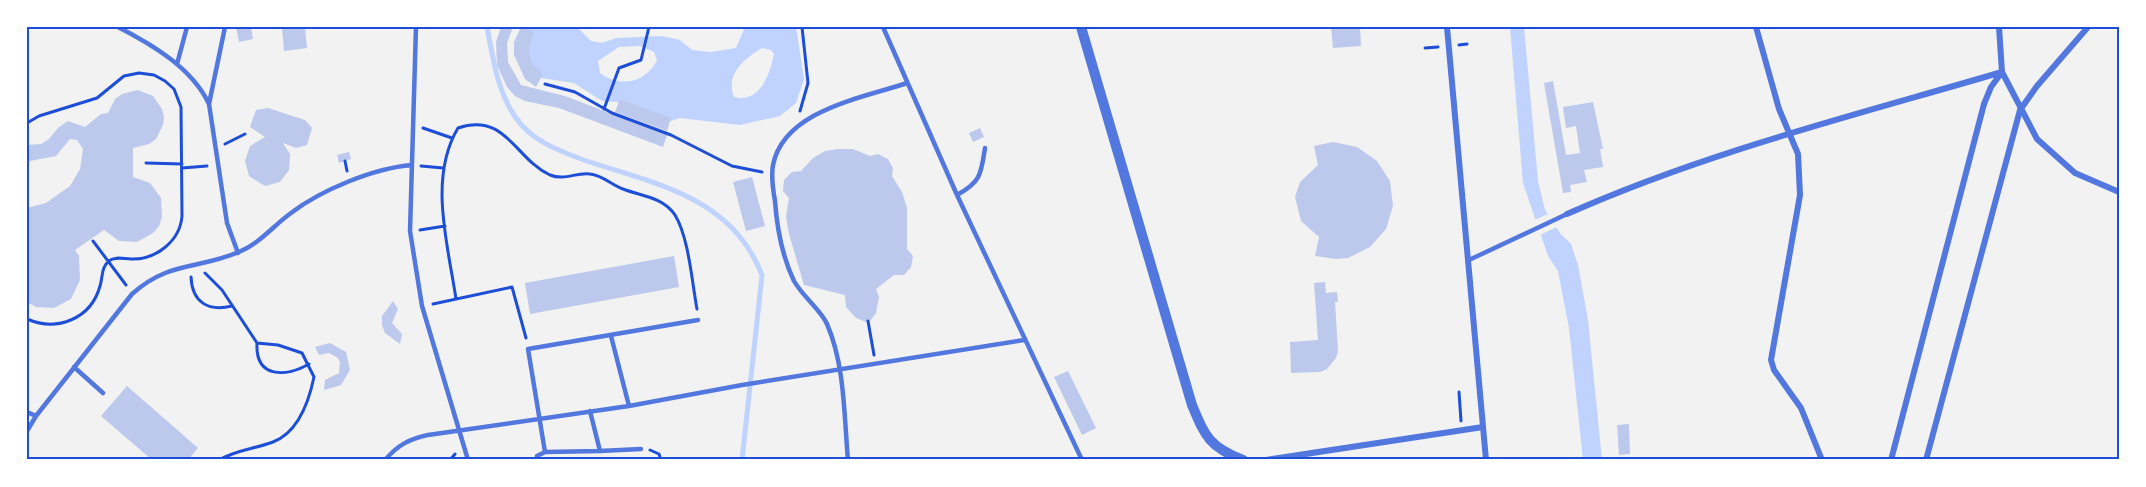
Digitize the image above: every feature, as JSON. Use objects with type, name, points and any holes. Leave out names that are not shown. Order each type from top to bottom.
[{"type":"street","points":[[1081,27],[1191,405],[1206,438],[1222,452],[1243,460]]},
{"type":"street","points":[[1447,27],[1486,460]]},
{"type":"street","points":[[1756,27],[1787,134],[1798,154],[1800,195],[1770,360],[1774,370],[1801,408],[1822,460]]},
{"type":"street","points":[[1999,27],[2002,72],[2037,139],[2055,158],[2075,173],[2119,192]]},
{"type":"street","points":[[1926,460],[2020,110],[2037,86],[2088,27]]},
{"type":"street","points":[[1567,214],[1626,188],[1787,134],[2002,72]]},
{"type":"street","points":[[1891,460],[1984,104],[1991,87],[2002,72]]},
{"type":"street","points":[[1266,460],[1483,427]]},
{"type":"lane","points":[[118,27],[128,29],[177,64],[194,79],[209,104]]},
{"type":"lane","points":[[177,64],[187,27]]},
{"type":"lane","points":[[225,27],[209,104],[227,224],[237,253]]},
{"type":"lane","points":[[416,27],[415,125],[410,231],[422,306],[468,460]]},
{"type":"lane","points":[[883,27],[957,195],[1082,460]]},
{"type":"lane","points":[[848,460],[839,369],[827,323],[804,298],[794,279],[778,236],[773,164],[786,137],[800,122],[907,83]]},
{"type":"lane","points":[[957,195],[975,185],[985,148]]},
{"type":"lane","points":[[27,431],[36,416],[132,294],[150,279],[237,253],[270,233],[284,218],[314,196],[392,166],[412,165]]},
{"type":"lane","points":[[1469,260],[1567,214]]},
{"type":"lane","points":[[545,452],[528,349],[699,320]]},
{"type":"lane","points":[[611,336],[629,406]]},
{"type":"lane","points":[[385,460],[397,447],[412,438],[629,406],[742,385],[1024,340]]},
{"type":"lane","points":[[74,367],[103,393]]},
{"type":"lane","points":[[590,411],[600,451]]},
{"type":"lane","points":[[27,412],[36,416]]},
{"type":"lane","points":[[537,460],[537,456],[545,452],[641,449]]},
{"type":"path","points":[[800,122],[800,111],[808,83],[802,27]]},
{"type":"path","points":[[604,109],[613,79],[619,68],[641,60],[650,28]]},
{"type":"path","points":[[27,123],[39,116],[98,98],[124,76],[139,73],[154,75],[174,89],[181,107],[182,166],[181,224],[169,245],[147,258],[115,258],[108,261],[102,270],[98,294],[83,314],[62,324],[48,325],[27,319]]},
{"type":"path","points":[[545,84],[575,92],[604,109],[671,135],[732,166],[747,171],[773,173]]},
{"type":"path","points":[[456,299],[445,226],[443,168],[452,138],[458,128],[475,124],[487,127],[514,142],[530,162],[551,176],[563,178],[593,174],[623,189],[662,202],[675,215],[683,236],[699,320]]},
{"type":"path","points":[[415,125],[452,138]]},
{"type":"path","points":[[216,149],[245,134]]},
{"type":"path","points":[[146,163],[182,166],[218,165]]},
{"type":"path","points":[[412,165],[443,168]]},
{"type":"path","points":[[410,231],[445,226]]},
{"type":"path","points":[[93,241],[132,294]]},
{"type":"path","points":[[193,265],[209,276],[231,306],[256,344],[258,358],[265,368],[274,372],[290,373],[309,364]]},
{"type":"path","points":[[191,273],[192,290],[199,301],[211,308],[231,306]]},
{"type":"path","points":[[422,306],[512,287],[524,328]]},
{"type":"path","points":[[868,321],[875,363]]},
{"type":"path","points":[[219,460],[230,453],[275,441],[290,431],[308,404],[314,377],[302,353],[278,345],[256,344]]},
{"type":"path","points":[[1459,393],[1462,430]]},
{"type":"water","points":[[530,27],[577,27],[591,41],[602,43],[616,38],[662,36],[680,40],[692,50],[710,52],[736,48],[745,27],[796,27],[804,79],[796,103],[780,116],[740,125],[680,118],[668,122],[617,102],[602,101],[574,83],[541,78],[527,65],[525,35]],"holes":[[[640,46],[654,52],[657,60],[646,74],[624,82],[616,81],[600,73],[598,61],[619,47]],[[762,48],[771,50],[774,54],[770,70],[762,86],[751,96],[734,97],[732,89],[734,74],[743,62]]]},
{"type":"water","points":[[1510,27],[1524,27],[1538,181],[1545,210],[1560,233],[1571,244],[1578,265],[1588,320],[1602,460],[1583,460],[1569,328],[1558,271],[1548,256],[1523,183]]},
{"type":"pier","points":[[1550,213],[1559,226],[1538,236],[1532,221]]},
{"type":"building","points":[[236,27],[251,27],[253,39],[239,42]]},
{"type":"building","points":[[282,27],[305,27],[307,48],[284,51]]},
{"type":"building","points":[[501,27],[513,27],[507,43],[508,62],[521,85],[565,96],[667,135],[663,147],[559,108],[525,101],[515,96],[507,87],[497,65],[496,42]]},
{"type":"building","points":[[521,27],[526,27],[534,33],[529,45],[529,53],[531,62],[543,74],[536,87],[525,79],[514,55],[514,42]]},
{"type":"building","points":[[1331,27],[1360,27],[1361,46],[1333,48]]},
{"type":"building","points":[[1553,81],[1566,155],[1580,153],[1576,126],[1566,128],[1563,107],[1593,102],[1603,149],[1600,149],[1603,167],[1584,170],[1587,182],[1570,185],[1571,192],[1563,193],[1544,83]]},
{"type":"building","points":[[138,90],[153,96],[162,109],[164,117],[156,139],[149,144],[133,148],[133,177],[150,183],[161,198],[162,217],[159,226],[153,233],[137,242],[119,241],[104,230],[75,250],[79,256],[80,280],[71,299],[54,308],[36,307],[27,302],[27,208],[46,203],[70,186],[80,169],[83,149],[77,140],[70,139],[56,156],[30,161],[27,167],[27,145],[41,144],[68,121],[85,127],[101,114],[108,113],[115,99],[122,94]]},
{"type":"building","points":[[620,99],[671,118],[667,131],[615,112]]},
{"type":"building","points":[[268,108],[305,120],[312,128],[307,145],[296,148],[283,143],[290,154],[289,170],[280,182],[265,186],[249,176],[245,161],[250,146],[265,137],[250,127],[256,110]]},
{"type":"building","points":[[980,128],[984,137],[973,142],[969,133]]},
{"type":"building","points":[[1333,142],[1357,147],[1377,161],[1390,181],[1393,206],[1386,229],[1370,247],[1348,258],[1336,259],[1315,256],[1319,237],[1301,221],[1295,197],[1300,182],[1318,165],[1314,146]]},
{"type":"building","points":[[853,149],[870,156],[878,154],[888,159],[893,168],[892,176],[902,192],[907,208],[907,249],[913,256],[911,267],[904,275],[894,275],[876,289],[879,297],[876,313],[870,321],[866,322],[856,318],[846,307],[845,295],[804,285],[786,217],[789,198],[783,191],[784,180],[792,172],[801,171],[813,158],[825,151]]},
{"type":"building","points":[[349,152],[351,159],[339,163],[337,155]]},
{"type":"building","points":[[752,177],[765,226],[746,231],[733,182]]},
{"type":"building","points":[[674,256],[679,287],[530,314],[525,283]]},
{"type":"building","points":[[1325,282],[1326,293],[1337,292],[1338,302],[1335,302],[1338,351],[1336,358],[1327,369],[1320,372],[1291,373],[1290,342],[1318,340],[1314,283]]},
{"type":"building","points":[[393,301],[398,309],[392,323],[402,334],[400,344],[385,333],[382,325],[382,316]]},
{"type":"building","points":[[330,343],[346,352],[350,370],[341,385],[324,390],[325,380],[339,373],[340,363],[338,358],[329,353],[319,355],[315,347]]},
{"type":"building","points":[[1068,371],[1096,428],[1082,435],[1054,377]]},
{"type":"building","points":[[127,386],[198,448],[188,460],[152,460],[101,416]]},
{"type":"building","points":[[1629,424],[1630,454],[1619,455],[1617,425]]},
{"type":"waterway","points":[[487,27],[504,97],[516,118],[529,132],[563,152],[687,196],[710,210],[731,227],[748,248],[762,275],[742,460]]}]
